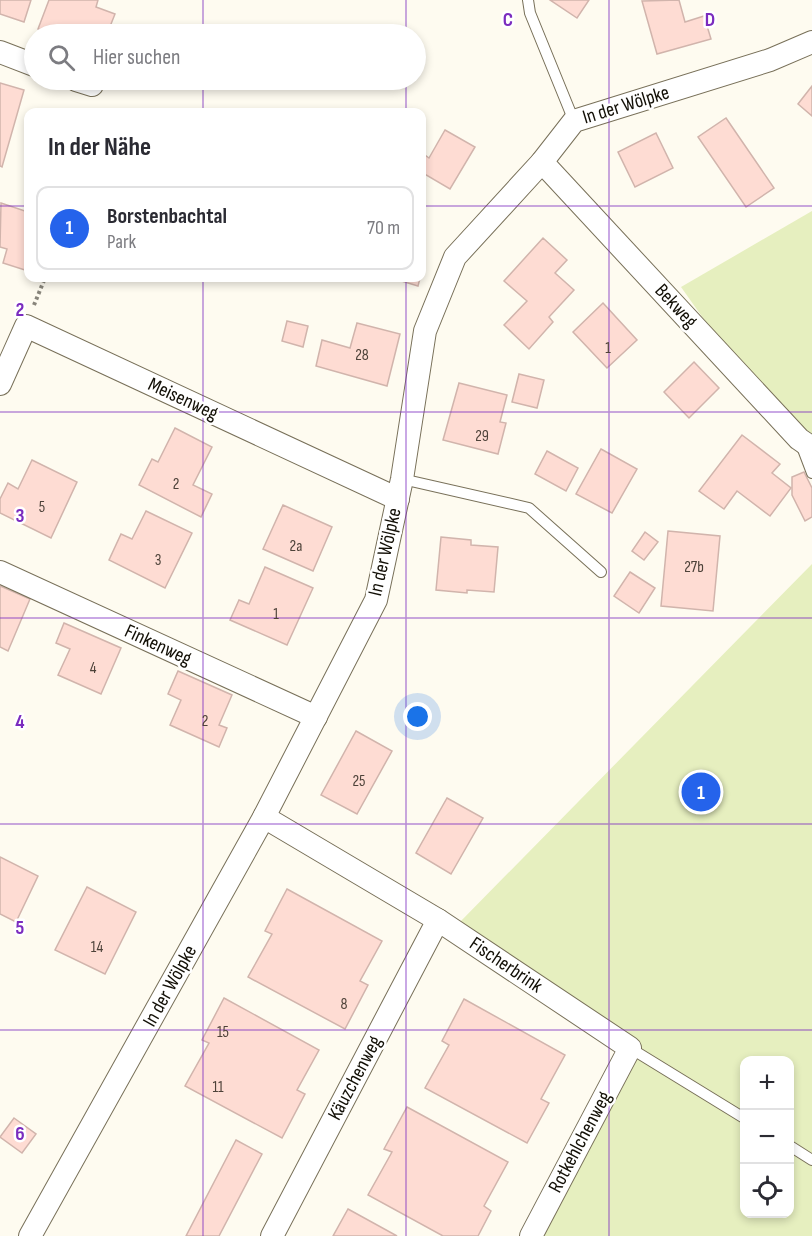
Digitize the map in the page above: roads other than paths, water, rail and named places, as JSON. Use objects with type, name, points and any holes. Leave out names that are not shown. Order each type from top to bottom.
[{"type":"street","name":"In der Wölpke","points":[[30,1236],[264,817],[376,600],[400,489],[425,331],[455,257],[542,162],[574,121],[770,60],[812,42]]},
{"type":"street","points":[[0,52],[24,60]]},
{"type":"street","name":"Bekweg","points":[[542,162],[805,443]]},
{"type":"street","name":"Meisenweg","points":[[0,384],[26,326],[400,489]]},
{"type":"street","name":"Finkenweg","points":[[0,572],[316,717]]},
{"type":"street","name":"Fischerbrink","points":[[264,817],[438,920],[630,1048]]},
{"type":"street","name":"Käuzchenweg","points":[[272,1236],[438,920]]},
{"type":"street","name":"Rotkehlchenweg","points":[[531,1236],[630,1048]]},
{"type":"lane","points":[[528,0],[530,13],[574,121]]},
{"type":"lane","points":[[805,443],[812,473]]},
{"type":"lane","points":[[400,489],[529,508],[601,572]]},
{"type":"lane","name":"Fischerbrink","points":[[630,1048],[740,1116]]},
{"type":"lane","points":[[794,1149],[812,1160]]},
{"type":"place","name":"Borstenbachtal","points":[[701,792]]}]
